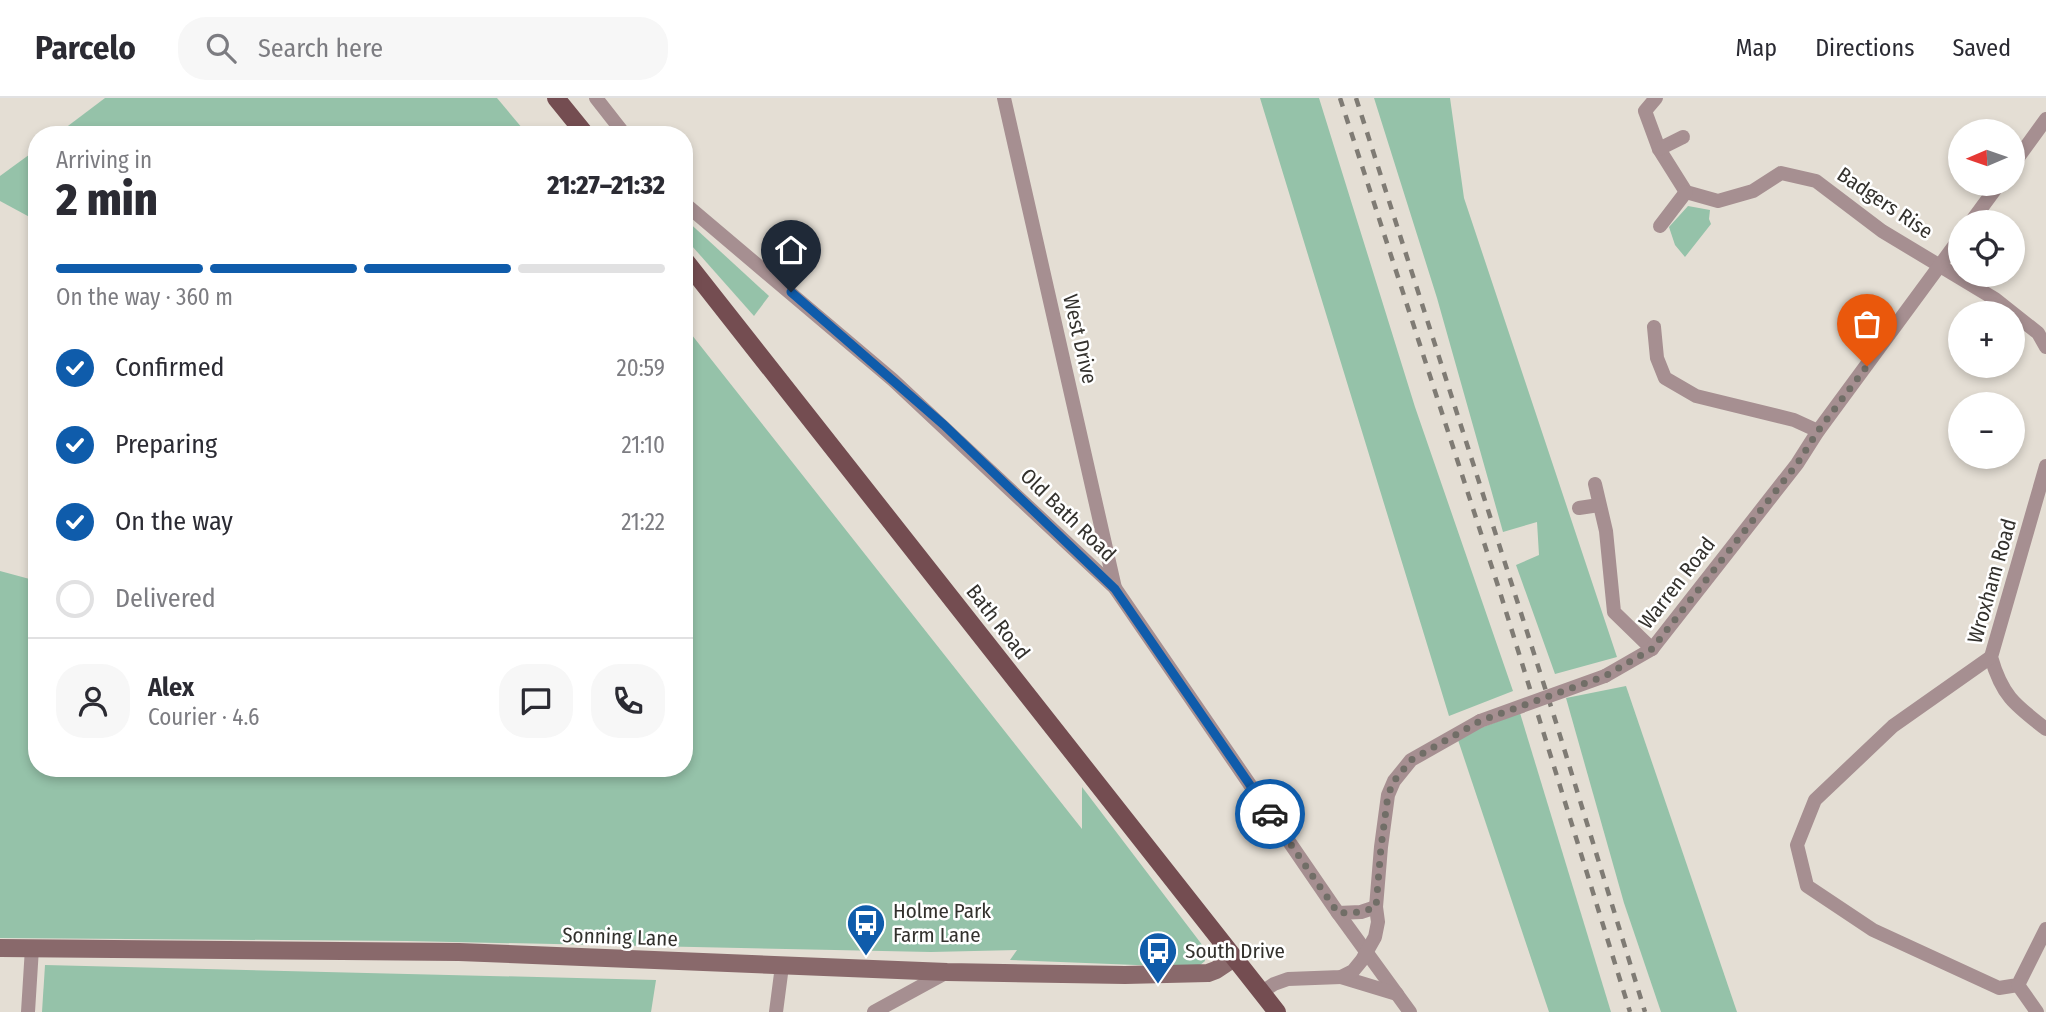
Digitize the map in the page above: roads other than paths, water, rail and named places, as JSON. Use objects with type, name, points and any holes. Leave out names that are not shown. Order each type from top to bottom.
[{"type":"main road","points":[[556,98],[579,126]]},
{"type":"main road","name":"Bath Road","points":[[693,270],[1277,1012]]},
{"type":"main road","name":"Sonning Lane","points":[[0,948],[459,952],[947,972],[1125,975],[1208,973],[1234,958]]},
{"type":"street","points":[[596,98],[618,126]]},
{"type":"street","name":"West Drive","points":[[1004,98],[1115,589]]},
{"type":"street","points":[[1656,98],[1645,111],[1659,149],[1686,192],[1660,226]]},
{"type":"street","points":[[2025,148],[2046,119]]},
{"type":"street","points":[[1659,149],[1683,137]]},
{"type":"street","name":"Badgers Rise","points":[[1686,192],[1718,201],[1753,191],[1781,173],[1816,181],[1882,231],[1941,265]]},
{"type":"street","name":"Old Bath Road","points":[[693,211],[893,380],[1115,589],[1338,913],[1410,1012]]},
{"type":"street","name":"Warren Road","points":[[1341,977],[1353,971],[1375,937],[1381,847],[1388,795],[1394,781],[1411,760],[1480,721],[1605,676],[1652,649],[1797,464],[1818,431],[1948,255]]},
{"type":"street","points":[[1941,265],[1995,299],[2038,333],[2046,346]]},
{"type":"street","points":[[1654,327],[1657,358],[1665,378],[1696,396],[1794,420],[1818,431]]},
{"type":"street","name":"Wroxham Road","points":[[2046,466],[2044,487],[1991,657],[1998,683],[2017,706],[2046,729]]},
{"type":"street","points":[[1595,484],[1606,531],[1615,611],[1652,649]]},
{"type":"street","points":[[1579,508],[1599,505]]},
{"type":"street","points":[[1991,657],[1893,726],[1815,800],[1797,845],[1807,887],[1873,930],[1999,988],[2018,985]]},
{"type":"street","points":[[1338,913],[1361,912],[1376,907]]},
{"type":"street","points":[[2018,985],[2046,929]]},
{"type":"street","points":[[28,1012],[32,948]]},
{"type":"street","points":[[776,1012],[782,966]]},
{"type":"street","points":[[874,1012],[947,972]]},
{"type":"street","points":[[1262,992],[1289,979],[1341,977],[1397,994]]},
{"type":"street","points":[[2018,985],[2037,1012]]},
{"type":"railway","points":[[1340,98],[1499,589],[1630,1012]]},
{"type":"railway","points":[[1356,98],[1554,716],[1645,1012]]},
{"type":"place","name":"Holme Park Farm Lane","points":[[866,957]]},
{"type":"place","name":"South Drive","points":[[1158,985]]}]
